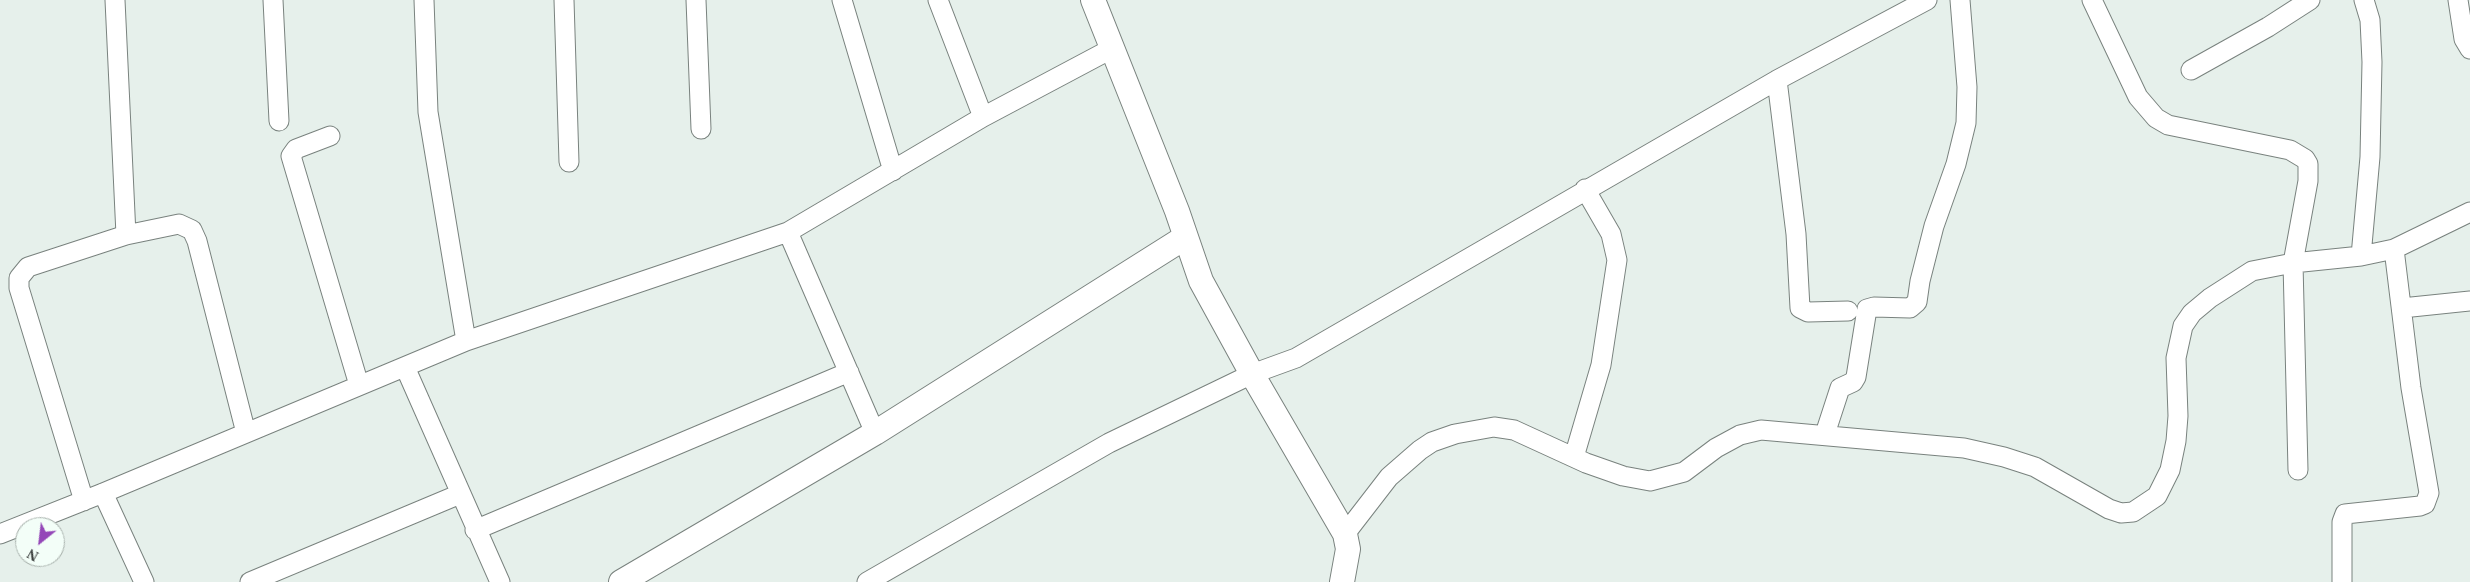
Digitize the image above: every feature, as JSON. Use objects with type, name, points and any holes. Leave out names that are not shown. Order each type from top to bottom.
[{"type":"street","points":[[115,0],[126,235]]},
{"type":"street","points":[[273,0],[279,121]]},
{"type":"street","points":[[424,0],[428,112],[466,341]]},
{"type":"street","points":[[564,0],[569,162]]},
{"type":"street","points":[[696,0],[702,128]]},
{"type":"street","points":[[842,0],[893,170]]},
{"type":"street","points":[[938,0],[983,117]]},
{"type":"street","points":[[1093,0],[1177,211],[1184,238],[1201,281],[1212,304],[1345,534],[1348,550],[1342,582]]},
{"type":"street","points":[[867,582],[1091,452],[1252,374],[1296,358],[1777,80],[1927,0]]},
{"type":"street","points":[[1825,434],[1840,388],[1852,382],[1856,377],[1868,309],[1874,307],[1910,308],[1917,302],[1920,281],[1932,236],[1956,164],[1966,123],[1967,87],[1960,0]]},
{"type":"street","points":[[2092,0],[2138,97],[2156,118],[2168,125],[2290,150],[2305,159],[2308,164],[2308,180],[2293,263],[2298,470]]},
{"type":"street","points":[[2191,70],[2268,27],[2310,0]]},
{"type":"street","points":[[2361,256],[2370,157],[2372,62],[2370,20],[2364,0]]},
{"type":"street","points":[[2458,0],[2464,39],[2470,49]]},
{"type":"street","points":[[0,534],[84,501],[466,341],[788,232],[983,117],[1111,49]]},
{"type":"street","points":[[1777,80],[1796,234],[1800,308],[1808,312],[1848,311]]},
{"type":"street","points":[[330,136],[296,149],[291,156],[359,385]]},
{"type":"street","points":[[1574,457],[1601,365],[1617,260],[1611,234],[1586,189]]},
{"type":"street","points":[[1345,534],[1389,477],[1420,450],[1432,442],[1455,434],[1494,427],[1514,430],[1574,457],[1623,476],[1650,481],[1684,472],[1716,448],[1761,430],[1825,434],[1964,448],[2004,457],[2036,467],[2109,509],[2121,513],[2133,512],[2157,496],[2170,470],[2176,441],[2178,416],[2176,358],[2183,326],[2192,313],[2252,271],[2293,263],[2361,256],[2394,249],[2470,212]]},
{"type":"street","points":[[84,501],[19,288],[19,278],[28,268],[126,235],[179,224],[192,230],[246,433]]},
{"type":"street","points":[[788,232],[875,433]]},
{"type":"street","points":[[633,579],[875,433],[1184,238]]},
{"type":"street","points":[[2342,582],[2342,522],[2345,514],[2420,506],[2425,504],[2429,493],[2411,388],[2394,249]]},
{"type":"street","points":[[2402,308],[2470,301]]},
{"type":"street","points":[[405,367],[475,530],[500,582]]},
{"type":"street","points":[[475,530],[848,372]]},
{"type":"street","points":[[103,493],[144,582]]},
{"type":"street","points":[[250,582],[460,494]]}]
